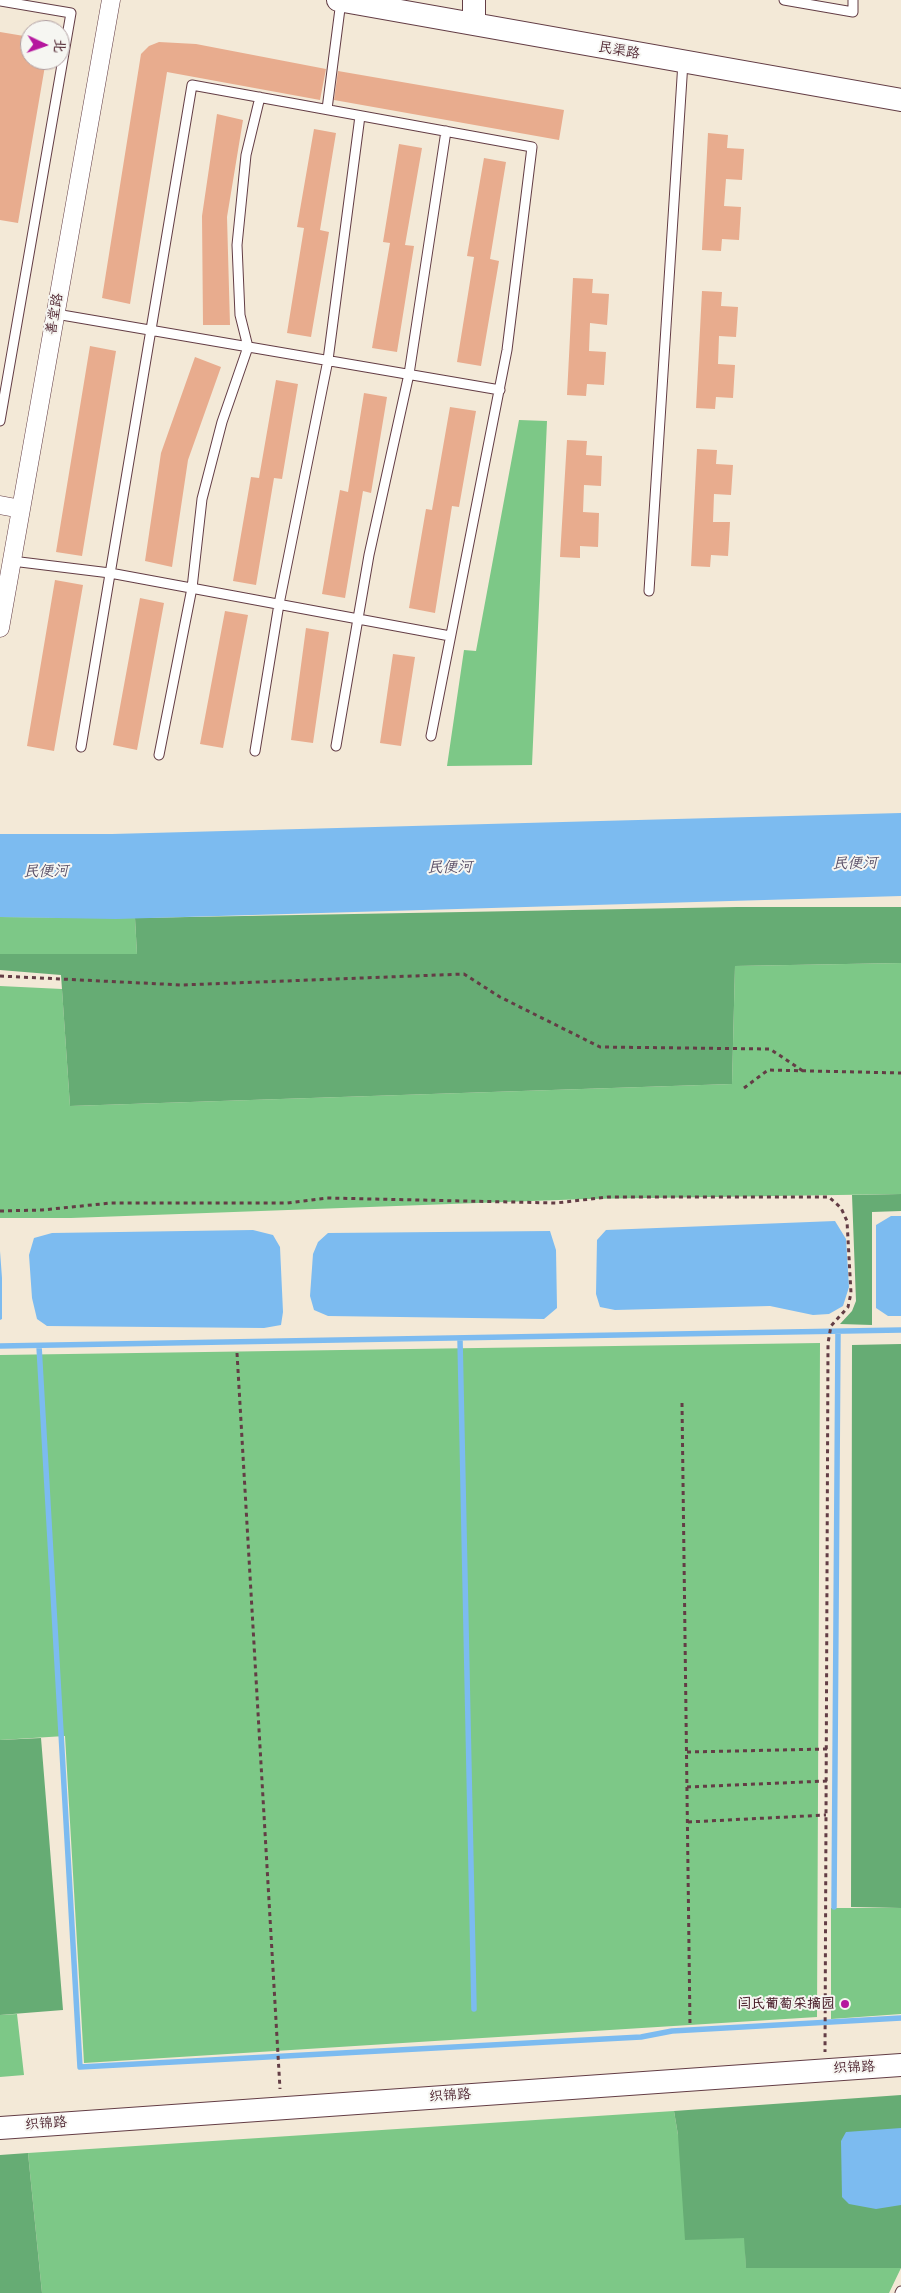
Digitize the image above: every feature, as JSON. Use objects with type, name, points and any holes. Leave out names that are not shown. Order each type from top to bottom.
[{"type":"street","name":"善堂路","points":[[0,628],[110,0]]},
{"type":"street","name":"民渠路","points":[[340,0],[901,100]]},
{"type":"street","points":[[474,0],[474,24]]},
{"type":"street","points":[[0,505],[21,509]]},
{"type":"street","name":"织锦路","points":[[0,2128],[901,2066]]},
{"type":"lane","points":[[0,0],[71,13],[0,421]]},
{"type":"lane","points":[[327,109],[340,0]]},
{"type":"lane","points":[[784,0],[852,12],[853,0]]},
{"type":"lane","points":[[649,591],[683,62]]},
{"type":"lane","points":[[81,747],[192,85],[532,147],[507,350],[431,736]]},
{"type":"lane","points":[[159,755],[192,588],[202,499],[222,422],[248,347],[240,315],[236,245],[246,155],[260,97]]},
{"type":"lane","points":[[255,751],[279,604],[328,360],[360,116]]},
{"type":"lane","points":[[336,746],[357,619],[409,374],[446,131]]},
{"type":"lane","points":[[56,314],[500,390]]},
{"type":"lane","points":[[12,561],[110,573],[450,636]]},
{"type":"path","points":[[0,976],[182,986],[464,974],[500,997],[600,1047],[770,1049],[802,1070]]},
{"type":"path","points":[[744,1088],[768,1070],[901,1072]]},
{"type":"path","points":[[0,1211],[42,1210],[111,1203],[287,1203],[327,1198],[556,1203],[608,1197],[829,1197],[841,1208],[847,1221],[851,1293],[848,1308],[831,1326],[829,1340],[826,2030]]},
{"type":"path","points":[[237,1354],[281,2108]]},
{"type":"path","points":[[682,1403],[690,2026]]},
{"type":"path","points":[[687,1752],[827,1748]]},
{"type":"path","points":[[687,1787],[826,1782]]},
{"type":"path","points":[[688,1822],[826,1815]]},
{"type":"green space","points":[[519,420],[547,421],[532,765],[447,766],[464,650],[476,651]]},
{"type":"green space","points":[[737,907],[901,907],[901,963],[735,966],[732,1084],[70,1106],[61,975],[0,970],[0,954],[137,954],[135,918]]},
{"type":"green space","points":[[0,917],[135,918],[137,954],[0,954]]},
{"type":"green space","points":[[901,963],[901,1194],[586,1199],[71,1218],[0,1218],[0,986],[62,989],[70,1106],[732,1084],[735,966]]},
{"type":"green space","points":[[901,1194],[901,1211],[872,1212],[872,1325],[840,1324],[852,1311],[856,1301],[852,1195]]},
{"type":"green space","points":[[820,1343],[817,2017],[84,2063],[65,1736],[0,1740],[0,1355]]},
{"type":"green space","points":[[901,1344],[901,1908],[851,1907],[852,1345]]},
{"type":"green space","points":[[41,1738],[63,2010],[0,2015],[0,1740]]},
{"type":"green space","points":[[831,1908],[901,1908],[901,2014],[831,2019]]},
{"type":"green space","points":[[17,2014],[24,2075],[0,2077],[0,2015]]},
{"type":"green space","points":[[901,2095],[901,2268],[746,2268],[744,2238],[685,2240],[678,2135],[674,2111]]},
{"type":"green space","points":[[674,2111],[678,2135],[745,2238],[746,2268],[901,2268],[889,2293],[42,2293],[28,2153]]},
{"type":"green space","points":[[28,2153],[42,2293],[0,2293],[0,2155]]},
{"type":"water","name":"民便河","points":[[901,813],[901,896],[116,919],[0,917],[0,834],[112,834]]},
{"type":"water","points":[[891,1216],[901,1216],[901,1316],[888,1316],[876,1308],[876,1225]]},
{"type":"water","points":[[835,1221],[846,1239],[849,1287],[843,1306],[829,1314],[813,1315],[770,1306],[615,1310],[600,1307],[596,1294],[597,1240],[606,1230]]},
{"type":"water","points":[[253,1230],[273,1235],[280,1247],[283,1312],[281,1325],[264,1328],[47,1326],[37,1319],[32,1298],[29,1255],[34,1238],[52,1233]]},
{"type":"water","points":[[550,1231],[556,1250],[557,1308],[544,1319],[328,1316],[314,1310],[310,1296],[313,1254],[318,1242],[328,1233]]},
{"type":"water","points":[[0,1251],[2,1319],[0,1320]]},
{"type":"water","points":[[901,2128],[901,2205],[876,2209],[849,2204],[842,2197],[841,2141],[846,2132]]},
{"type":"building","points":[[0,32],[20,35],[20,70],[44,70],[18,223],[0,220]]},
{"type":"building","points":[[159,42],[196,44],[326,69],[320,100],[167,72],[130,304],[102,298],[141,54],[149,46]]},
{"type":"building","points":[[338,71],[564,110],[559,140],[334,100]]},
{"type":"building","points":[[217,114],[243,120],[227,217],[230,325],[203,325],[202,216]]},
{"type":"building","points":[[314,129],[336,133],[320,230],[329,232],[311,337],[287,333],[304,228],[297,227]]},
{"type":"building","points":[[708,133],[728,135],[727,148],[744,149],[742,180],[726,179],[724,206],[741,207],[739,240],[722,239],[721,251],[702,250]]},
{"type":"building","points":[[399,144],[422,148],[405,245],[414,246],[397,352],[372,348],[390,243],[383,242]]},
{"type":"building","points":[[484,158],[506,162],[490,259],[499,261],[481,366],[457,362],[474,257],[467,256]]},
{"type":"building","points":[[573,278],[593,279],[592,293],[609,294],[607,325],[590,323],[589,351],[606,352],[604,385],[587,384],[586,396],[567,395]]},
{"type":"building","points":[[702,291],[722,292],[721,306],[738,307],[736,337],[719,336],[718,364],[735,365],[733,398],[716,397],[715,409],[696,408]]},
{"type":"building","points":[[90,346],[116,351],[82,556],[56,552]]},
{"type":"building","points":[[195,357],[221,367],[188,460],[172,567],[145,561],[161,453]]},
{"type":"building","points":[[276,380],[298,384],[282,479],[274,478],[256,585],[233,581],[251,477],[259,478]]},
{"type":"building","points":[[364,393],[387,397],[371,493],[363,491],[345,598],[322,594],[340,490],[348,492]]},
{"type":"building","points":[[450,407],[476,411],[459,507],[452,506],[435,613],[409,608],[426,509],[432,510]]},
{"type":"building","points":[[567,440],[587,441],[586,455],[602,456],[601,486],[584,485],[583,512],[599,513],[598,547],[580,546],[580,558],[560,557]]},
{"type":"building","points":[[697,449],[717,450],[716,464],[733,465],[731,495],[714,494],[713,522],[730,522],[728,556],[711,555],[710,567],[691,566]]},
{"type":"building","points":[[55,580],[83,585],[54,751],[27,746]]},
{"type":"building","points":[[140,598],[164,603],[137,750],[113,745]]},
{"type":"building","points":[[225,611],[248,615],[223,748],[200,744]]},
{"type":"building","points":[[306,628],[329,632],[313,743],[291,740]]},
{"type":"building","points":[[393,654],[415,657],[401,746],[380,743]]},
{"type":"waterway","points":[[0,1346],[901,1330]]},
{"type":"waterway","points":[[834,1907],[838,1332]]},
{"type":"waterway","points":[[460,1339],[474,2009]]},
{"type":"waterway","points":[[39,1346],[80,2067],[641,2037],[672,2031],[901,2018]]},
{"type":"place","name":"闫氏葡萄采摘园","points":[[845,2004]]}]
